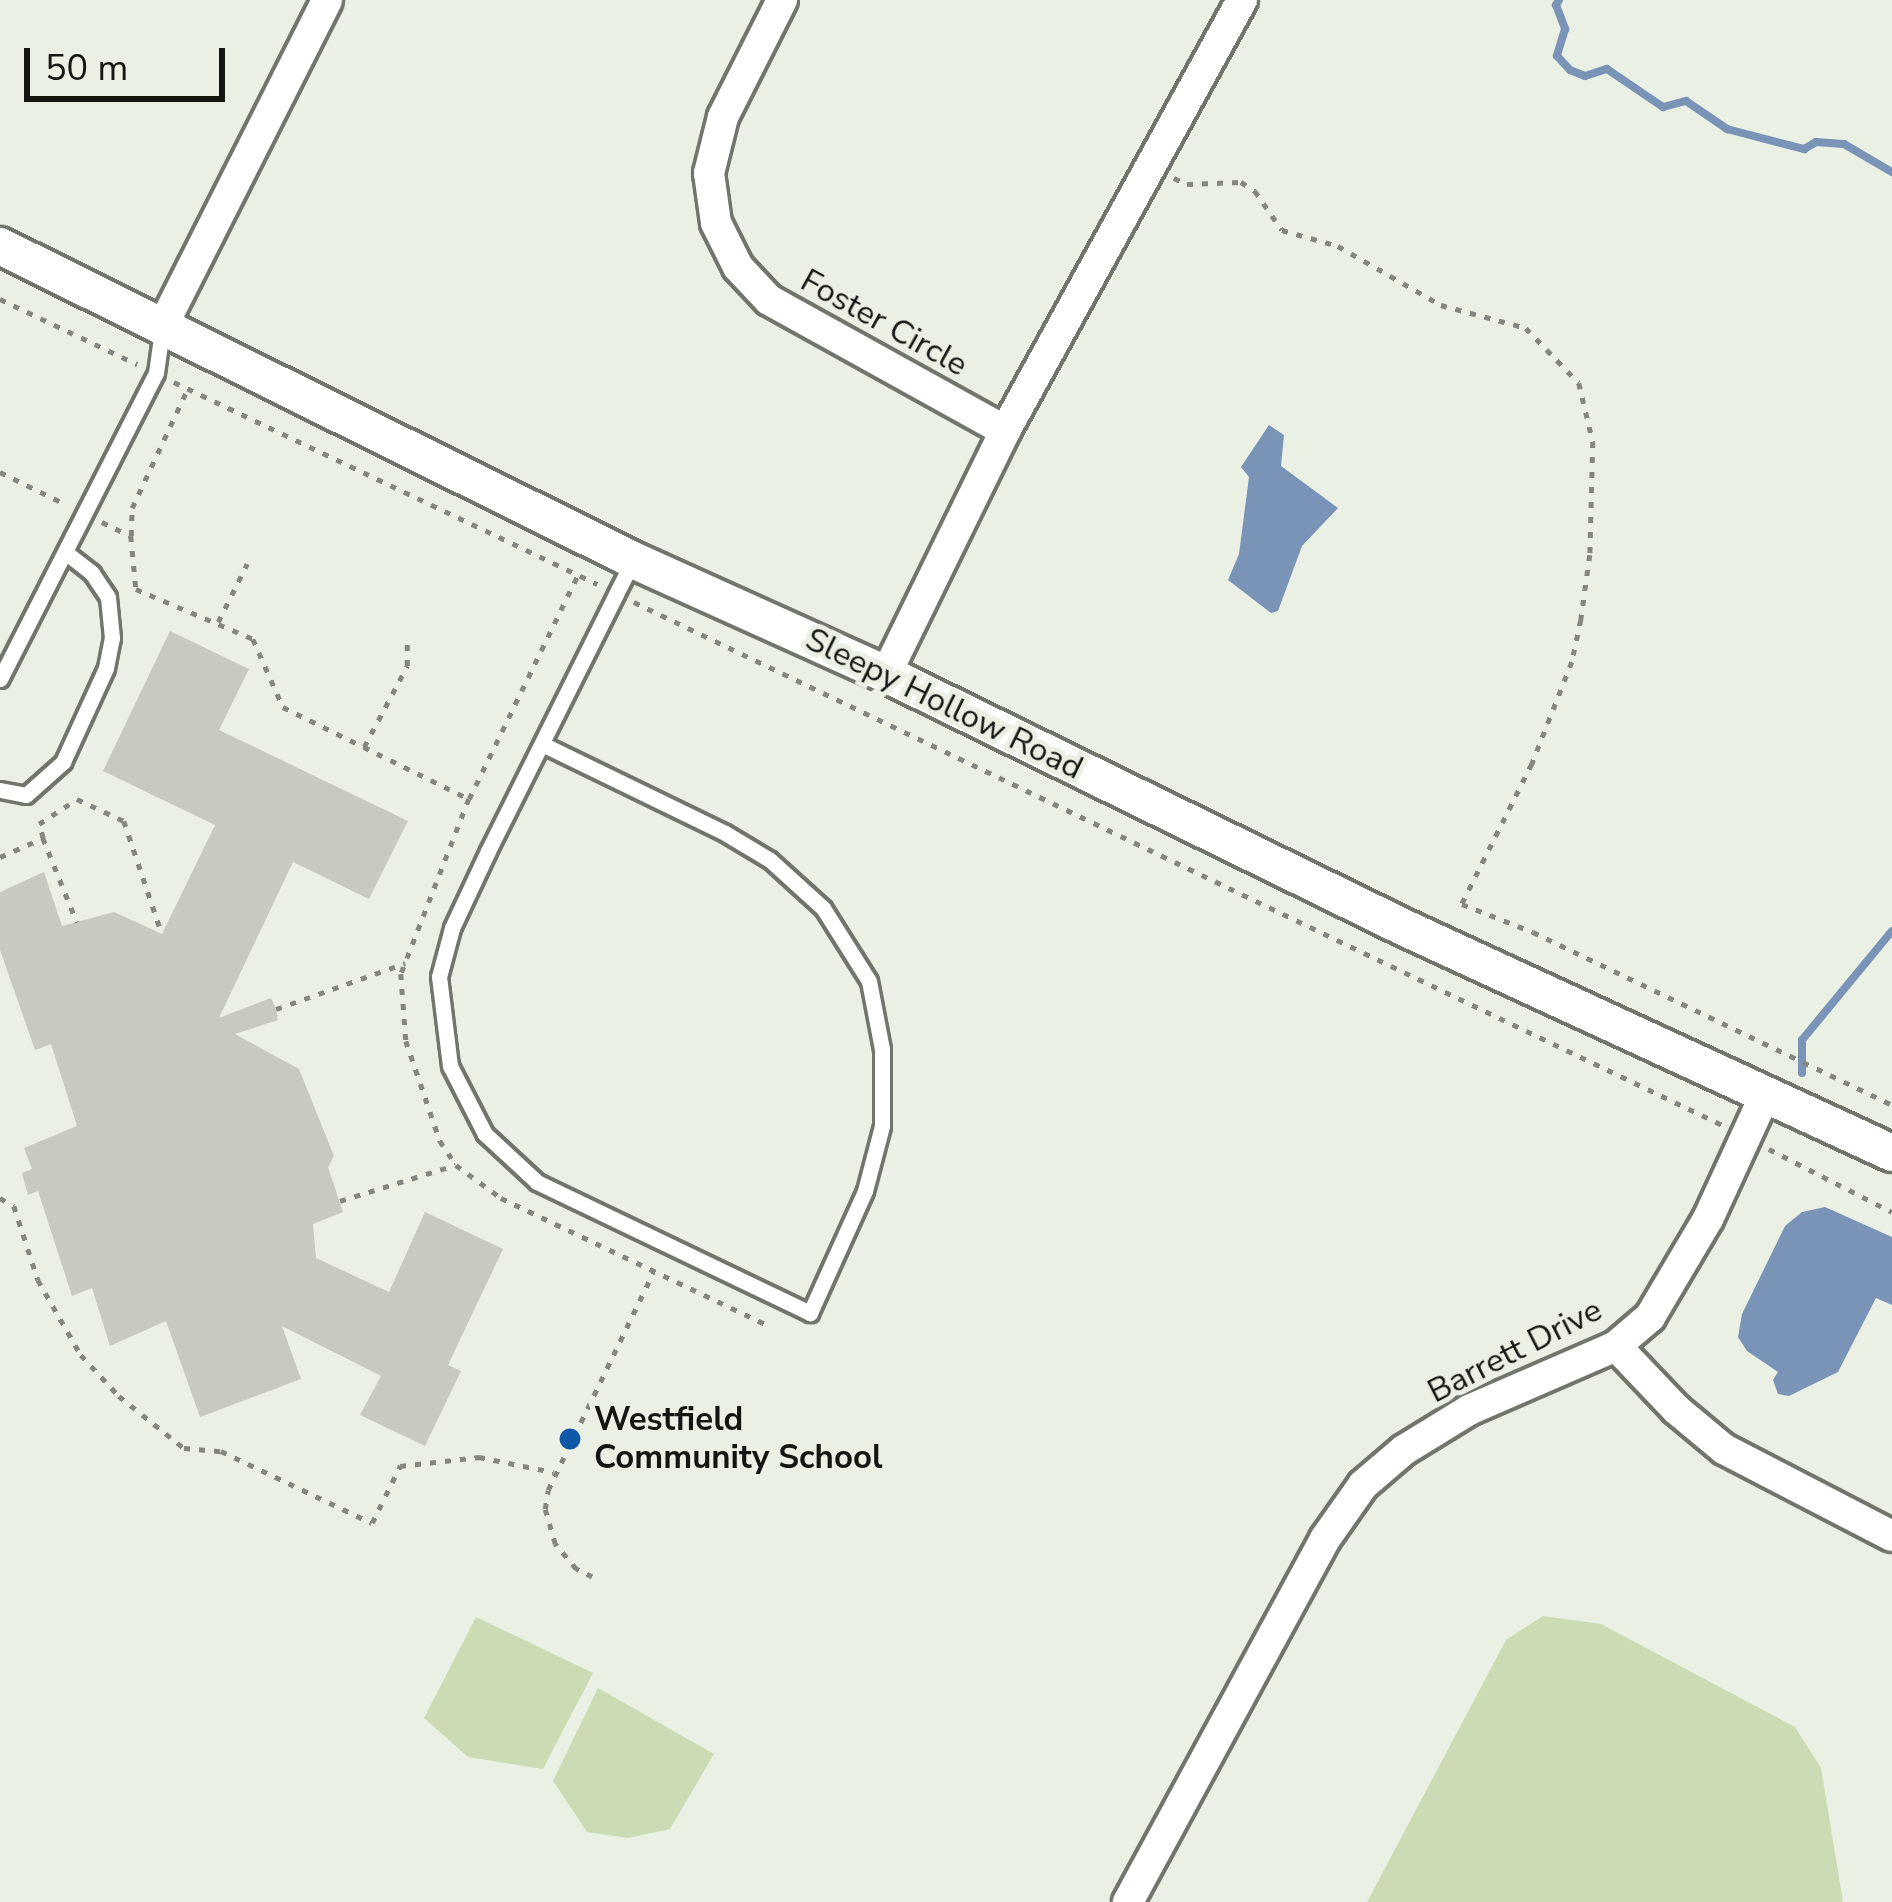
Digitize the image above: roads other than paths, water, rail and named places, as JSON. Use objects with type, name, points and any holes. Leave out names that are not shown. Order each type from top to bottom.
[{"type":"street","points":[[162,327],[327,0]]},
{"type":"street","name":"Foster Circle","points":[[782,0],[723,117],[709,173],[716,223],[731,253],[769,300],[1005,431]]},
{"type":"street","points":[[886,674],[1005,431],[1242,0]]},
{"type":"street","name":"Sleepy Hollow Road","points":[[0,246],[633,560],[886,674],[1405,928],[1892,1154]]},
{"type":"street","name":"Barrett Drive","points":[[1128,1902],[1325,1539],[1363,1486],[1404,1450],[1469,1410],[1616,1346],[1650,1317],[1673,1283],[1766,1094]]},
{"type":"street","points":[[1616,1346],[1677,1410],[1724,1449],[1892,1536]]},
{"type":"lane","points":[[0,680],[156,373],[162,327]]},
{"type":"lane","points":[[0,790],[26,795],[62,762],[106,668],[112,638],[108,598],[92,573],[65,552]]},
{"type":"lane","points":[[542,744],[725,832],[770,860],[823,908],[868,981],[882,1048],[882,1126],[865,1191],[810,1313],[557,1195],[502,1154],[469,1108],[445,1045],[441,958],[542,744],[633,560]]},
{"type":"water","points":[[1269,425],[1284,435],[1281,466],[1338,508],[1302,546],[1278,611],[1271,613],[1228,580],[1239,554],[1249,477],[1241,467]]},
{"type":"water","points":[[1825,1207],[1892,1237],[1892,1305],[1876,1298],[1838,1372],[1789,1396],[1778,1394],[1773,1380],[1778,1372],[1747,1351],[1738,1337],[1742,1314],[1785,1226],[1802,1212]]},
{"type":"waterway","points":[[1559,0],[1556,5],[1565,29],[1557,56],[1570,70],[1585,76],[1607,69],[1663,107],[1686,101],[1727,129],[1804,149],[1816,142],[1844,144],[1892,172]]},
{"type":"waterway","points":[[1802,1073],[1802,1040],[1892,931]]},
{"type":"place","name":"Westfield Community School","points":[[570,1439]]}]
